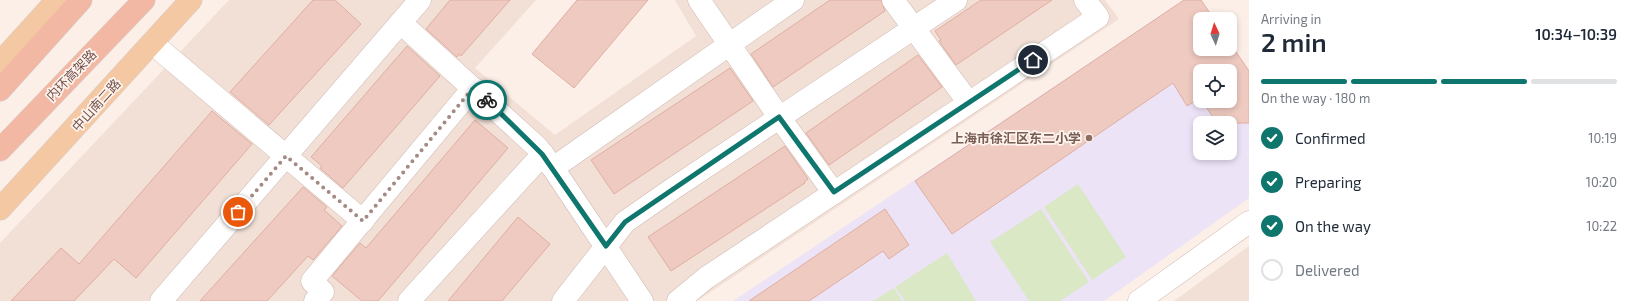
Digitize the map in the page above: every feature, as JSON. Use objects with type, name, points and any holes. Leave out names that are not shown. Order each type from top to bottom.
[{"type":"highway","points":[[0,90],[81,0]]},
{"type":"highway","name":"内环高架路","points":[[0,150],[144,0]]},
{"type":"main road","points":[[0,63],[56,0]]},
{"type":"main road","name":"中山南二路","points":[[0,209],[191,0]]},
{"type":"street","points":[[161,301],[420,0]]},
{"type":"street","points":[[699,0],[779,117],[834,192]]},
{"type":"street","points":[[410,301],[548,161],[729,44],[793,0]]},
{"type":"street","points":[[893,0],[969,103]]},
{"type":"street","points":[[563,301],[625,222],[779,117],[956,0]]},
{"type":"street","points":[[678,301],[706,278],[1098,17],[1085,0]]},
{"type":"street","points":[[401,23],[537,147],[606,246],[642,301]]},
{"type":"street","points":[[152,43],[363,221]]},
{"type":"street","points":[[324,298],[312,281],[473,88]]},
{"type":"street","points":[[1139,301],[1249,222]]},
{"type":"shaded area","points":[[229,0],[536,0],[475,68],[555,135],[696,36],[675,0],[1105,0],[1119,19],[697,301],[0,301],[0,243]]},
{"type":"shaded area","name":"上海市徐汇区东二小学","points":[[1184,0],[1201,0],[1209,12],[1193,12],[1193,56],[1237,56],[1237,53],[1249,71],[1249,198],[1104,301],[733,301]]},
{"type":"shaded area","points":[[1249,246],[1249,301],[1174,301]]},
{"type":"green space","points":[[1078,184],[1126,257],[1092,280],[1044,207]]},
{"type":"green space","points":[[1041,209],[1089,282],[1060,301],[1029,301],[990,242]]},
{"type":"green space","points":[[947,253],[976,301],[905,301],[895,287]]},
{"type":"green space","points":[[894,288],[902,301],[873,301]]},
{"type":"building","points":[[313,0],[335,0],[361,24],[269,125],[230,92]]},
{"type":"building","points":[[450,0],[510,0],[461,56],[459,54],[457,57],[426,29]]},
{"type":"building","points":[[577,0],[648,0],[574,88],[532,54]]},
{"type":"building","points":[[830,0],[881,0],[885,11],[773,87],[751,54]]},
{"type":"building","points":[[981,0],[1052,0],[956,65],[939,41],[941,40],[935,31]]},
{"type":"building","points":[[1184,0],[1201,0],[1209,12],[1193,12],[1193,56],[1237,56],[1237,53],[1249,71],[1249,123],[1237,123],[1237,116],[1212,116],[1207,108],[1237,108],[1237,64],[1193,64],[1193,102],[1187,106],[1173,83],[952,234],[915,181]]},
{"type":"building","points":[[407,46],[440,76],[343,188],[320,168],[322,166],[311,157]]},
{"type":"building","points":[[918,55],[942,87],[829,165],[806,133]]},
{"type":"building","points":[[730,68],[753,101],[614,194],[591,160]]},
{"type":"building","points":[[212,111],[252,144],[136,278],[114,259],[74,301],[11,301],[61,248],[79,264]]},
{"type":"building","points":[[475,120],[508,148],[378,301],[362,301],[332,276],[360,243],[366,248]]},
{"type":"building","points":[[785,146],[808,179],[804,182],[805,183],[671,271],[648,237]]},
{"type":"building","points":[[303,187],[327,207],[324,210],[342,226],[313,260],[308,256],[267,301],[200,301]]},
{"type":"building","points":[[885,209],[909,245],[889,259],[883,251],[809,301],[749,301]]},
{"type":"building","points":[[518,217],[550,244],[502,301],[448,301]]},
{"type":"way so far","points":[[238,212],[286,156],[363,221],[473,88],[487,100]]},
{"type":"place","name":"上海市徐汇区东二小学","points":[[1089,138]]},
{"type":"route","points":[[487,100],[537,147],[606,246],[625,222],[779,117],[834,192],[1033,60]]}]
